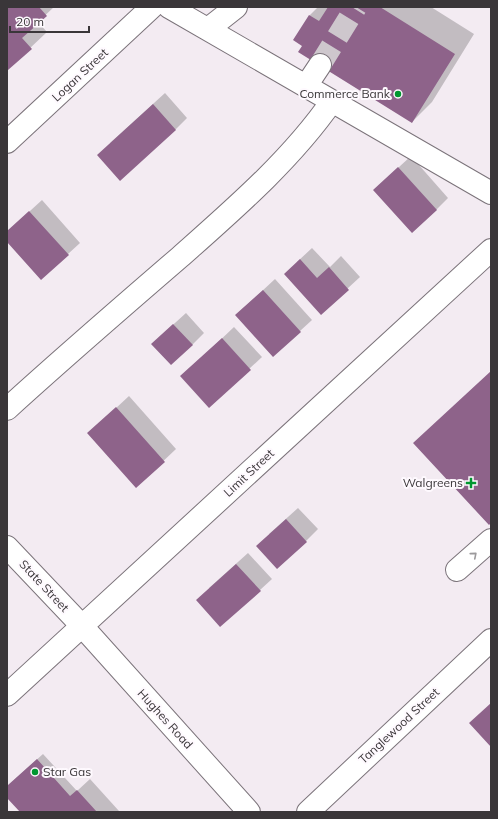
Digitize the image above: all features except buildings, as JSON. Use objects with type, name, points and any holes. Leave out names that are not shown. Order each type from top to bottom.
[{"type":"street","name":"Logan Street","points":[[7,142],[152,7]]},
{"type":"street","points":[[169,7],[491,193]]},
{"type":"street","points":[[208,29],[236,7]]},
{"type":"street","points":[[306,86],[320,65]]},
{"type":"street","points":[[7,409],[67,354],[233,210],[313,128],[332,101]]},
{"type":"street","name":"Limit Street","points":[[7,695],[491,250]]},
{"type":"street","points":[[457,570],[491,540]]},
{"type":"street","name":"State Street","points":[[7,547],[82,626]]},
{"type":"street","name":"Hughes Road","points":[[82,626],[249,812]]},
{"type":"street","name":"Tanglewood Street","points":[[308,812],[491,640]]},
{"type":"tunnel","points":[[320,65],[356,7]]},
{"type":"place","name":"Commerce Bank","points":[[398,94]]},
{"type":"place","name":"Walgreens","points":[[471,483]]},
{"type":"place","name":"Star Gas","points":[[35,772]]}]
